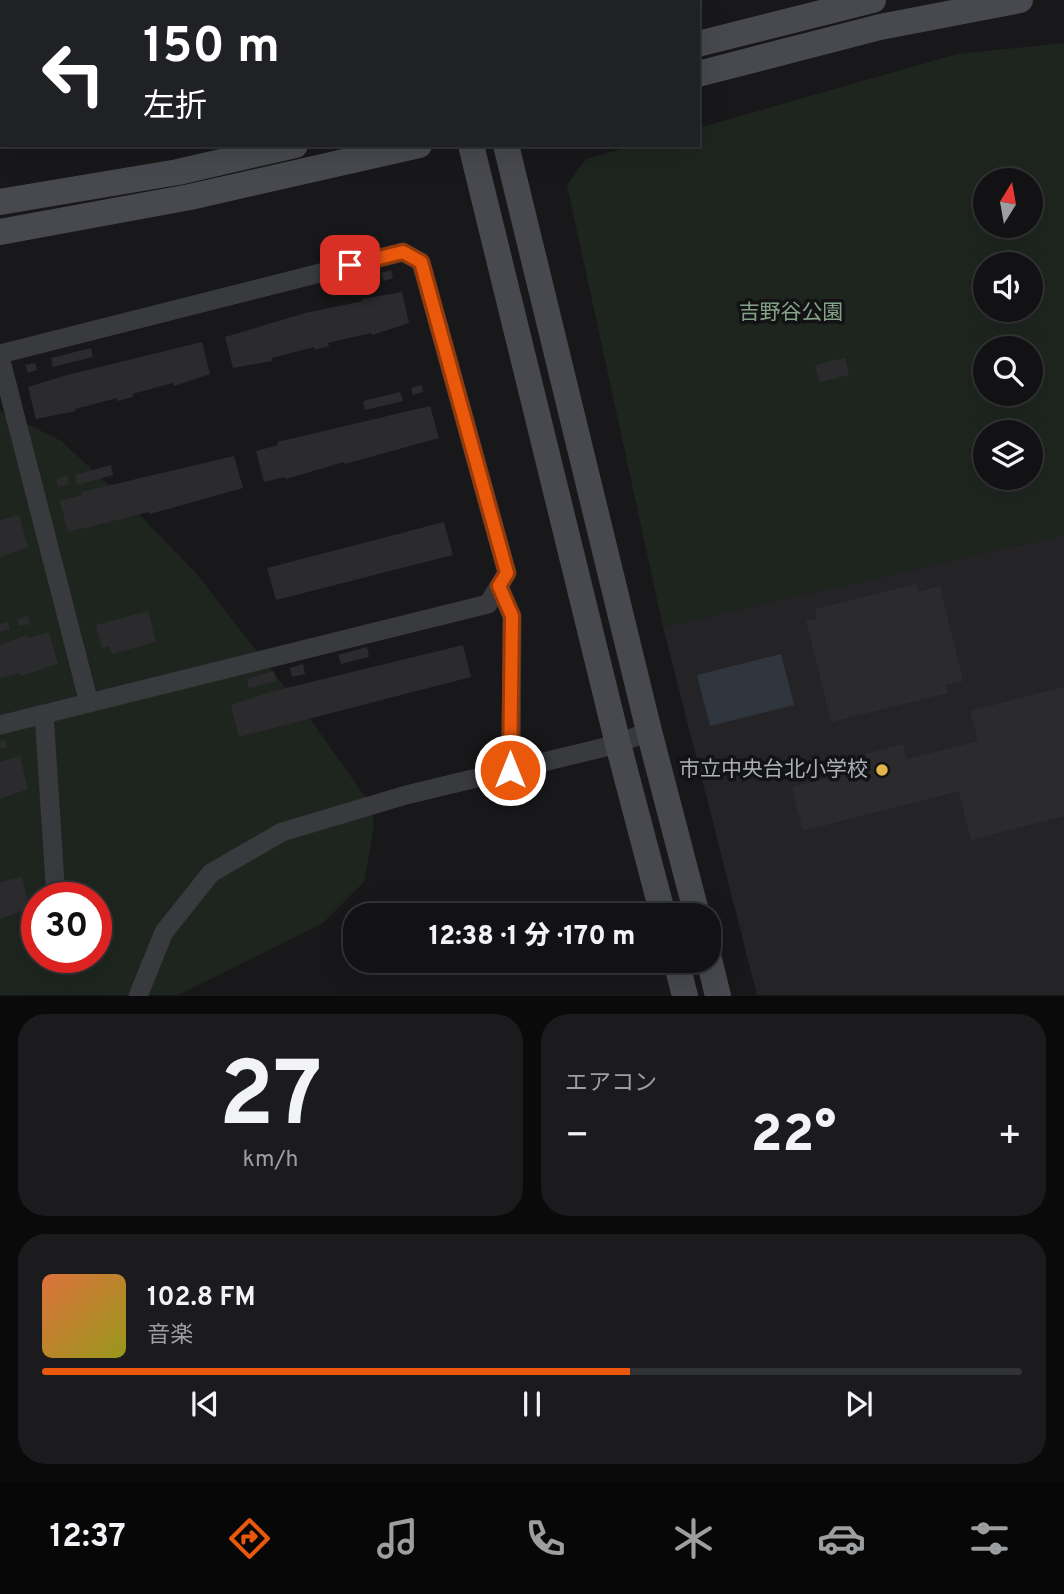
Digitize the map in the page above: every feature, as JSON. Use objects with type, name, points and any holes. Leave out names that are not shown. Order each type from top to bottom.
[{"type":"street","points":[[700,43],[873,0]]},
{"type":"street","points":[[700,73],[880,27],[1020,0]]},
{"type":"street","points":[[0,202],[178,172],[286,147]]},
{"type":"street","points":[[0,232],[190,197],[410,147]]},
{"type":"street","points":[[471,147],[618,744],[660,903]]},
{"type":"street","points":[[506,147],[649,732],[694,903]]},
{"type":"street","points":[[0,725],[44,714],[89,703],[488,604],[507,573],[421,262],[403,252],[0,355],[89,703]]},
{"type":"street","points":[[499,586],[512,616],[510,770]]},
{"type":"street","points":[[44,714],[55,882]]},
{"type":"street","points":[[138,996],[164,932],[211,873],[282,832],[406,795],[618,744],[649,732]]},
{"type":"street","points":[[679,973],[685,996]]},
{"type":"street","points":[[712,973],[718,996]]},
{"type":"shaded area","name":"市立中央台北小学校","points":[[1064,535],[1064,995],[757,995],[663,627]]},
{"type":"shaded area","points":[[781,654],[794,705],[710,726],[697,675]]},
{"type":"green space","name":"吉野谷公園","points":[[1064,43],[1064,535],[663,627],[567,185],[586,159],[629,147],[700,147],[700,127],[957,54]]},
{"type":"green space","points":[[0,410],[61,441],[121,496],[196,573],[315,726],[371,805],[374,827],[364,882],[323,923],[178,995],[0,995]]},
{"type":"building","points":[[391,270],[393,278],[384,281],[381,273]]},
{"type":"building","points":[[371,276],[374,285],[334,296],[331,286]]},
{"type":"building","points":[[402,292],[409,323],[372,335],[371,333],[328,343],[329,346],[315,350],[314,347],[272,358],[272,361],[233,368],[225,337],[305,313]]},
{"type":"building","points":[[202,342],[210,374],[174,386],[173,383],[132,394],[133,397],[117,401],[117,398],[75,409],[76,411],[36,419],[28,387]]},
{"type":"building","points":[[91,348],[93,357],[53,367],[51,358]]},
{"type":"building","points":[[845,358],[849,375],[820,382],[815,365]]},
{"type":"building","points":[[35,363],[37,370],[28,373],[25,365]]},
{"type":"building","points":[[422,385],[423,392],[413,395],[411,388]]},
{"type":"building","points":[[400,392],[403,401],[365,410],[363,401]]},
{"type":"building","points":[[430,406],[439,438],[286,479],[285,477],[264,482],[256,451],[278,445],[277,442]]},
{"type":"building","points":[[234,456],[243,488],[150,514],[149,512],[68,532],[60,501],[82,495],[81,492]]},
{"type":"building","points":[[111,465],[113,475],[77,485],[75,475]]},
{"type":"building","points":[[67,476],[69,484],[58,487],[56,479]]},
{"type":"building","points":[[19,515],[28,547],[0,557],[0,520]]},
{"type":"building","points":[[444,522],[453,555],[276,600],[267,568]]},
{"type":"building","points":[[917,584],[918,592],[940,586],[963,681],[946,685],[948,693],[831,722],[806,621],[817,619],[815,609]]},
{"type":"building","points":[[148,611],[156,642],[112,654],[109,646],[102,648],[96,625]]},
{"type":"building","points":[[28,616],[30,624],[19,626],[17,619]]},
{"type":"building","points":[[8,622],[10,629],[0,632],[0,624]]},
{"type":"building","points":[[49,632],[58,664],[21,676],[20,673],[0,678],[0,645],[27,635],[28,638]]},
{"type":"building","points":[[463,645],[471,677],[239,737],[231,705],[270,692]]},
{"type":"building","points":[[367,647],[369,657],[341,664],[338,655]]},
{"type":"building","points":[[303,664],[305,674],[292,677],[290,668]]},
{"type":"building","points":[[274,671],[276,681],[249,688],[247,679]]},
{"type":"building","points":[[1064,687],[1064,816],[971,840],[959,791],[803,831],[792,787],[869,768],[865,754],[903,744],[907,759],[978,741],[970,711]]},
{"type":"building","points":[[5,739],[7,747],[0,749],[0,741]]},
{"type":"building","points":[[20,756],[28,789],[0,799],[0,762]]},
{"type":"building","points":[[22,877],[23,882],[21,882],[21,911],[0,919],[0,882]]},
{"type":"place","name":"市立中央台北小学校","points":[[882,770]]},
{"type":"route","points":[[350,265],[403,252],[421,262],[507,573],[499,586],[512,616],[510,770]]}]
